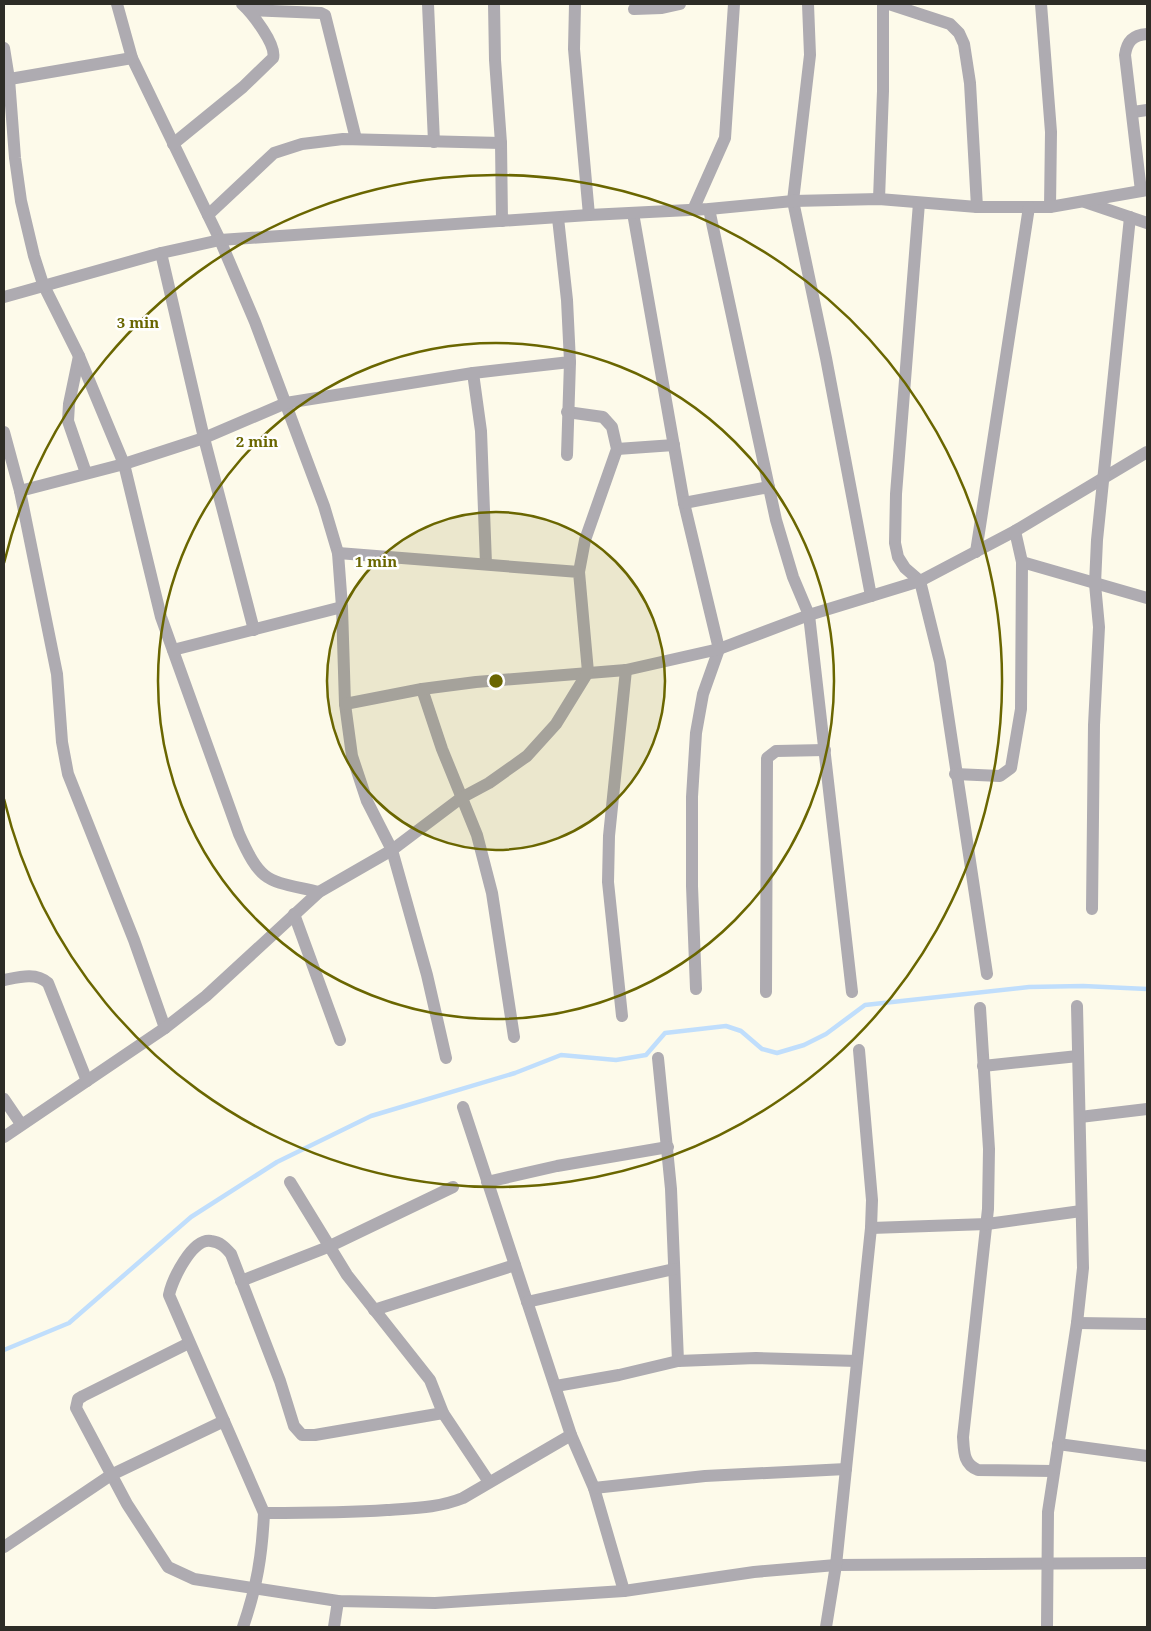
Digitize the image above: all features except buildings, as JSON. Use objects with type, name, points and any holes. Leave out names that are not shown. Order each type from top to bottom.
[{"type":"street","points":[[117,4],[132,58],[220,240],[255,322],[324,506],[338,553],[345,704],[352,756],[367,801],[392,850],[427,975],[446,1058]]},
{"type":"street","points":[[428,4],[434,142]]},
{"type":"street","points":[[494,4],[495,60],[502,143],[502,221]]},
{"type":"street","points":[[575,4],[574,49],[589,215]]},
{"type":"street","points":[[634,9],[662,8],[680,4]]},
{"type":"street","points":[[693,210],[725,138],[734,4]]},
{"type":"street","points":[[808,4],[810,55],[793,201],[826,358],[871,596]]},
{"type":"street","points":[[879,200],[883,91],[883,4]]},
{"type":"street","points":[[889,4],[927,10],[950,24],[960,33],[964,44],[970,83],[977,207]]},
{"type":"street","points":[[1041,4],[1051,132],[1050,207]]},
{"type":"street","points":[[173,144],[243,87],[273,58],[274,48],[246,7]]},
{"type":"street","points":[[246,7],[321,13],[325,15],[356,139]]},
{"type":"street","points":[[4,297],[43,284],[161,253],[220,240],[633,212],[709,209],[793,201],[879,200],[977,207],[1050,207],[1144,190],[1124,55],[1131,39],[1140,34],[1147,34]]},
{"type":"street","points":[[4,48],[6,80],[21,201],[43,284],[79,356],[124,464],[161,617],[239,834],[253,865],[264,876],[276,882],[319,892]]},
{"type":"street","points":[[6,80],[132,58]]},
{"type":"street","points":[[1133,112],[1147,110]]},
{"type":"street","points":[[208,215],[274,153],[302,144],[356,139],[502,143]]},
{"type":"street","points":[[1084,202],[1147,223]]},
{"type":"street","points":[[919,203],[896,494],[895,543],[898,558],[905,568],[920,581],[940,662],[986,974]]},
{"type":"street","points":[[976,552],[989,455],[1029,207]]},
{"type":"street","points":[[709,209],[769,487],[786,554],[809,615],[852,992]]},
{"type":"street","points":[[633,212],[684,504],[719,649],[703,694],[696,733],[692,798],[692,886],[696,989]]},
{"type":"street","points":[[558,218],[568,308],[570,362],[567,456]]},
{"type":"street","points":[[1092,909],[1094,725],[1099,627],[1095,584],[1097,540],[1130,218]]},
{"type":"street","points":[[161,253],[204,438],[254,630]]},
{"type":"street","points":[[79,356],[68,421],[86,473]]},
{"type":"street","points":[[20,490],[124,464],[204,438],[286,404],[473,373],[570,362]]},
{"type":"street","points":[[473,373],[481,431],[486,564]]},
{"type":"street","points":[[4,1137],[165,1028],[241,966],[319,892],[392,850],[460,798],[490,783],[527,756],[556,724],[588,672],[579,572],[585,540],[617,449],[612,427],[604,417],[567,412]]},
{"type":"street","points":[[4,432],[20,490],[58,674],[62,742],[68,774],[134,940],[165,1028]]},
{"type":"street","points":[[617,449],[674,445]]},
{"type":"street","points":[[345,704],[422,689],[588,672],[626,670],[719,649],[809,615],[920,581],[976,552],[1104,480],[1147,452]]},
{"type":"street","points":[[684,504],[769,487]]},
{"type":"street","points":[[955,774],[1000,776],[1011,768],[1022,709],[1022,562],[1014,531]]},
{"type":"street","points":[[338,553],[579,572]]},
{"type":"street","points":[[1022,562],[1077,576],[1095,584],[1147,598]]},
{"type":"street","points":[[173,650],[342,607]]},
{"type":"street","points":[[622,1016],[609,890],[608,845],[626,670]]},
{"type":"street","points":[[422,689],[460,798],[477,835],[492,893],[514,1037]]},
{"type":"street","points":[[766,992],[767,758],[776,751],[825,750]]},
{"type":"street","points":[[294,914],[340,1040]]},
{"type":"street","points":[[4,980],[36,976],[48,983],[87,1081]]},
{"type":"street","points":[[1048,1627],[1048,1512],[1077,1323],[1082,1268],[1077,1006]]},
{"type":"street","points":[[980,1008],[982,1066],[989,1149],[987,1224],[963,1437],[964,1456],[970,1467],[978,1470],[1053,1472]]},
{"type":"street","points":[[826,1627],[836,1566],[872,1200],[859,1050]]},
{"type":"street","points":[[982,1066],[1078,1056]]},
{"type":"street","points":[[658,1058],[668,1147],[678,1361]]},
{"type":"street","points":[[4,1099],[21,1124]]},
{"type":"street","points":[[463,1107],[571,1435],[594,1488],[624,1591]]},
{"type":"street","points":[[1080,1117],[1147,1109]]},
{"type":"street","points":[[487,1182],[566,1164],[668,1147]]},
{"type":"street","points":[[290,1182],[328,1247],[374,1310],[430,1380],[443,1413],[490,1482]]},
{"type":"street","points":[[242,1281],[328,1247],[453,1187]]},
{"type":"street","points":[[870,1228],[987,1224],[1081,1211]]},
{"type":"street","points":[[243,1627],[256,1589],[262,1551],[264,1513],[169,1295],[172,1282],[182,1263],[200,1244],[209,1240],[221,1244],[231,1254],[280,1381],[294,1426],[302,1435],[315,1435],[443,1413]]},
{"type":"street","points":[[374,1310],[515,1265]]},
{"type":"street","points":[[527,1302],[674,1269]]},
{"type":"street","points":[[1077,1323],[1147,1324]]},
{"type":"street","points":[[189,1343],[83,1396],[76,1403],[79,1418],[111,1475],[168,1567],[194,1579],[338,1601],[435,1604],[624,1591],[754,1572],[836,1566],[1147,1563]]},
{"type":"street","points":[[556,1386],[619,1376],[678,1361],[756,1358],[857,1361]]},
{"type":"street","points":[[4,1547],[111,1475],[224,1421]]},
{"type":"street","points":[[264,1513],[344,1513],[429,1507],[463,1498],[571,1435]]},
{"type":"street","points":[[1058,1444],[1147,1456]]},
{"type":"street","points":[[594,1488],[705,1476],[846,1469]]},
{"type":"street","points":[[334,1627],[338,1601]]},
{"type":"waterway","points":[[4,1350],[69,1323],[191,1217],[277,1162],[371,1116],[515,1073],[561,1055],[616,1060],[646,1055],[665,1033],[726,1026],[741,1031],[762,1049],[777,1053],[804,1045],[826,1034],[865,1005],[1029,987],[1083,986],[1147,989]]}]
